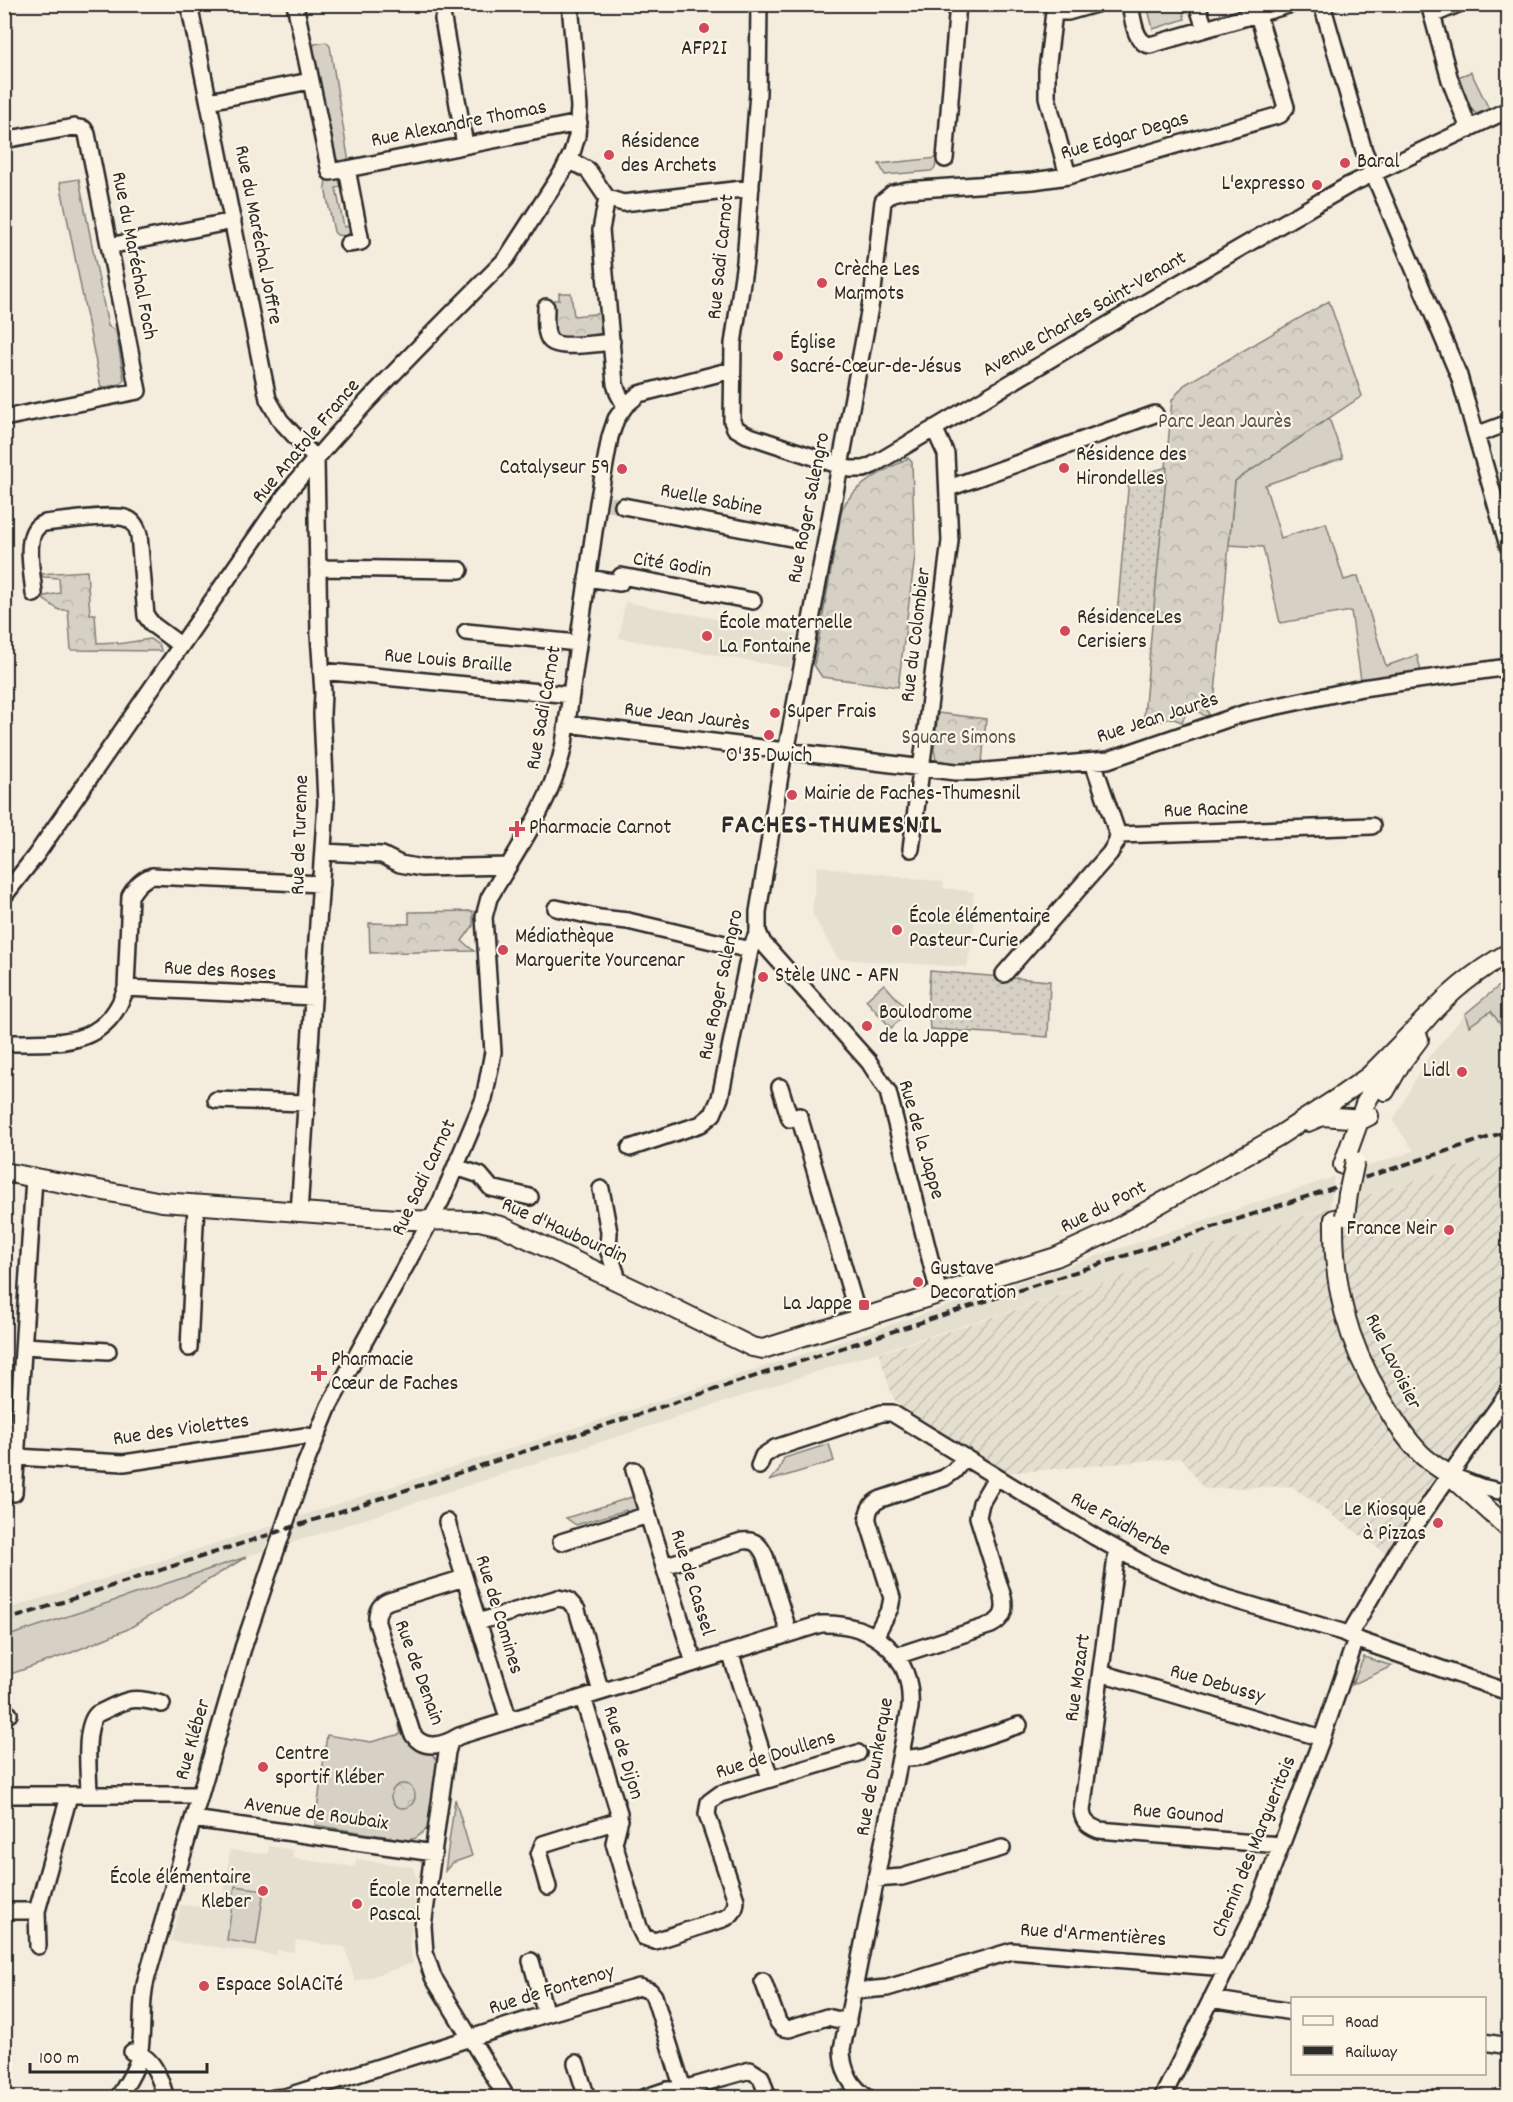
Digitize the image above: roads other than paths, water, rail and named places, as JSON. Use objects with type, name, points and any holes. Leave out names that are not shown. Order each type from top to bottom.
[{"type":"main road","name":"Rue Lavoisier","points":[[1509,953],[1472,978],[1428,1016],[1380,1076],[1348,1160],[1336,1272],[1338,1290],[1354,1345],[1374,1387],[1398,1426],[1422,1455],[1449,1475],[1509,1528]]},
{"type":"main road","name":"Rue Lavoisier","points":[[1364,1115],[1426,1032],[1462,998],[1509,964]]},
{"type":"main road","name":"Rue du Pont","points":[[939,1294],[1056,1257],[1135,1219],[1277,1137],[1369,1076],[1428,1016]]},
{"type":"main road","name":"Rue du Pont","points":[[1321,1108],[1342,1104],[1354,1106],[1364,1115]]},
{"type":"main road","name":"Rue du Pont","points":[[1277,1137],[1322,1116],[1364,1115]]},
{"type":"main road","name":"Rue du Pont","points":[[1302,1125],[1316,1122],[1330,1125],[1337,1130],[1344,1140],[1348,1160]]},
{"type":"main road","name":"Rue d'Haubourdin","points":[[4,1172],[138,1198],[196,1204],[299,1213],[484,1221],[614,1279],[758,1349],[776,1347],[939,1294]]},
{"type":"main road","name":"Rue Lavoisier","points":[[1340,1218],[1344,1281],[1358,1327],[1375,1370],[1407,1423],[1449,1475]]},
{"type":"street","name":"Rue du Maréchal Joffre","points":[[189,4],[268,399],[280,420],[316,459]]},
{"type":"street","points":[[295,4],[330,172],[347,169],[361,242],[348,244]]},
{"type":"street","name":"Rue Anatole France","points":[[4,896],[36,855],[284,497],[394,372],[511,254],[569,160],[577,136],[579,123],[570,4]]},
{"type":"street","name":"Rue Sadi Carnot","points":[[732,370],[751,188],[758,93],[759,4]]},
{"type":"street","points":[[945,159],[958,4]]},
{"type":"street","points":[[1068,176],[1047,97],[1047,70],[1054,8],[1068,12],[1096,4]]},
{"type":"street","points":[[1130,4],[1139,39],[1143,44],[1150,45],[1292,4]]},
{"type":"street","points":[[1197,4],[1205,29]]},
{"type":"street","points":[[1322,4],[1373,173],[1452,358],[1509,546]]},
{"type":"street","points":[[1458,4],[1430,10],[1450,80],[1469,129]]},
{"type":"street","name":"Rue Edgar Degas","points":[[881,207],[887,197],[900,191],[1033,181],[1068,176],[1280,115],[1286,107],[1258,15]]},
{"type":"street","points":[[443,19],[465,145]]},
{"type":"street","points":[[209,101],[310,81]]},
{"type":"street","name":"Avenue Charles Saint-Venant","points":[[732,370],[732,421],[738,430],[839,466],[854,470],[869,467],[1126,314],[1373,173],[1509,110]]},
{"type":"street","name":"Rue Alexandre Thomas","points":[[347,169],[579,123]]},
{"type":"street","name":"Rue du Maréchal Foch","points":[[4,140],[71,127],[84,129],[88,137],[138,391],[4,418]]},
{"type":"street","points":[[569,160],[588,170],[607,198],[623,203],[751,188]]},
{"type":"street","points":[[607,198],[601,230],[616,389],[625,406],[634,397],[644,392],[732,370]]},
{"type":"street","name":"Rue Roger Salengro","points":[[630,1148],[705,1122],[713,1113],[720,1098],[750,950],[758,932],[758,919],[785,751],[873,291],[881,207]]},
{"type":"street","points":[[109,246],[232,221]]},
{"type":"street","points":[[546,307],[548,338],[553,343],[566,345],[612,342]]},
{"type":"street","name":"Rue Sadi Carnot","points":[[287,1514],[315,1437],[337,1391],[431,1220],[484,1099],[491,1070],[493,1036],[484,918],[487,903],[550,792],[559,770],[587,578],[610,504],[612,430],[618,415],[625,406]]},
{"type":"street","points":[[949,488],[1155,414]]},
{"type":"street","points":[[1476,435],[1509,423]]},
{"type":"street","name":"Rue du Colombier","points":[[911,849],[950,541],[949,488],[945,449],[934,428]]},
{"type":"street","name":"Rue de Turenne","points":[[299,1213],[326,802],[316,459]]},
{"type":"street","name":"Ruelle Sabine","points":[[610,504],[791,538]]},
{"type":"street","points":[[34,594],[30,542],[38,525],[115,517],[126,518],[134,524],[139,535],[146,616],[153,626],[180,645]]},
{"type":"street","points":[[318,568],[460,570]]},
{"type":"street","name":"Cité Godin","points":[[587,578],[620,583],[621,576],[753,601]]},
{"type":"street","points":[[466,632],[578,643]]},
{"type":"street","name":"Rue Jean Jaurès","points":[[567,724],[921,768],[975,772],[1116,758],[1245,713],[1362,688],[1509,667]]},
{"type":"street","name":"Rue Louis Braille","points":[[321,671],[571,694]]},
{"type":"street","points":[[1004,974],[1110,853],[1116,843],[1118,835],[1093,762]]},
{"type":"street","name":"Rue Racine","points":[[1118,835],[1372,826]]},
{"type":"street","points":[[323,852],[382,855],[400,864],[422,868],[508,866]]},
{"type":"street","points":[[4,1043],[66,1042],[87,1036],[113,1014],[126,988],[129,902],[136,886],[145,878],[152,876],[321,884]]},
{"type":"street","points":[[556,908],[600,918],[628,921],[750,950]]},
{"type":"street","name":"Rue de la Jappe","points":[[758,932],[764,944],[869,1062],[888,1092],[939,1294]]},
{"type":"street","name":"Rue des Roses","points":[[126,988],[313,997]]},
{"type":"street","points":[[780,1087],[790,1119],[799,1116],[859,1319]]},
{"type":"street","points":[[216,1100],[306,1103]]},
{"type":"street","points":[[456,1167],[480,1175],[490,1188],[530,1197]]},
{"type":"street","points":[[14,1493],[34,1178]]},
{"type":"street","points":[[601,1189],[609,1232],[608,1249],[616,1273],[614,1279]]},
{"type":"street","points":[[189,1348],[196,1204]]},
{"type":"street","points":[[24,1346],[108,1351]]},
{"type":"street","name":"Chemin des Margueritois","points":[[1162,2097],[1258,1906],[1322,1738],[1353,1637],[1398,1551],[1449,1475],[1509,1393]]},
{"type":"street","name":"Rue Faidherbe","points":[[759,1466],[763,1456],[771,1449],[888,1412],[900,1417],[1117,1550],[1156,1570],[1195,1587],[1353,1637],[1509,1692]]},
{"type":"street","name":"Rue des Violettes","points":[[16,1457],[124,1463],[305,1436],[315,1437]]},
{"type":"street","points":[[875,1637],[892,1598],[868,1521],[870,1509],[881,1499],[944,1478],[954,1471],[965,1457]]},
{"type":"street","name":"Rue de Cassel","points":[[634,1470],[694,1663]]},
{"type":"street","points":[[1449,1475],[1481,1487],[1509,1493]]},
{"type":"street","points":[[896,1656],[991,1625],[999,1621],[1003,1615],[1005,1606],[1003,1597],[978,1516],[981,1503],[996,1477]]},
{"type":"street","name":"Rue Kléber","points":[[118,2097],[133,2073],[132,2018],[146,1980],[246,1638],[287,1514]]},
{"type":"street","name":"Rue de Cassel","points":[[561,1542],[648,1515]]},
{"type":"street","name":"Rue de Comines","points":[[447,1522],[509,1721]]},
{"type":"street","points":[[664,1566],[742,1541],[754,1542],[765,1556],[789,1633]]},
{"type":"street","name":"Rue Mozart","points":[[1082,1810],[1117,1550]]},
{"type":"street","name":"Rue de Denain","points":[[450,1742],[428,1744],[419,1741],[414,1736],[377,1623],[377,1615],[381,1606],[389,1601],[465,1578]]},
{"type":"street","points":[[478,1622],[558,1598],[568,1600],[577,1610],[600,1692]]},
{"type":"street","name":"Rue de Dunkerque","points":[[450,1742],[459,1736],[812,1626],[837,1624],[854,1627],[875,1637],[896,1656],[905,1671],[911,1699],[842,2049],[843,2064],[852,2083],[868,2097]]},
{"type":"street","points":[[730,1652],[770,1778]]},
{"type":"street","name":"Rue Debussy","points":[[1101,1673],[1322,1738]]},
{"type":"street","points":[[89,1795],[88,1732],[93,1717],[133,1698],[162,1704]]},
{"type":"street","name":"Rue de Dijon","points":[[583,1698],[620,1820]]},
{"type":"street","points":[[901,1757],[926,1756],[1019,1725]]},
{"type":"street","points":[[450,1742],[423,1926],[426,1961],[433,1977],[507,2097]]},
{"type":"street","name":"Rue de Doullens","points":[[620,1820],[614,1843],[639,1927],[644,1937],[654,1941],[723,1919],[733,1913],[736,1900],[707,1814],[709,1802],[720,1794],[858,1753]]},
{"type":"street","points":[[4,1795],[200,1795]]},
{"type":"street","points":[[38,1946],[37,1911],[69,1796]]},
{"type":"street","name":"Rue Gounod","points":[[1082,1810],[1086,1823],[1099,1830],[1280,1845]]},
{"type":"street","name":"Avenue de Roubaix","points":[[193,1819],[434,1853]]},
{"type":"street","points":[[548,1887],[539,1856],[543,1844],[620,1820]]},
{"type":"street","points":[[876,1879],[902,1877],[1002,1848]]},
{"type":"street","points":[[4,1911],[37,1911]]},
{"type":"street","name":"Rue d'Armentières","points":[[854,1991],[887,1988],[1012,1951],[1227,1968]]},
{"type":"street","points":[[531,1961],[546,2014]]},
{"type":"street","points":[[763,1981],[778,2022],[783,2028],[789,2029],[827,2017],[848,2022]]},
{"type":"street","name":"Rue de Fontenoy","points":[[282,2097],[631,1988],[645,1989],[654,1996],[683,2089]]},
{"type":"street","points":[[1211,1999],[1291,2012]]},
{"type":"street","points":[[1486,2042],[1509,2046]]},
{"type":"street","points":[[134,2052],[151,2062],[166,2097]]},
{"type":"street","name":"Rue Kléber","points":[[111,2097],[134,2052]]},
{"type":"street","points":[[576,2063],[587,2097]]},
{"type":"street","points":[[643,2097],[667,2090],[683,2089],[750,2070],[761,2077],[768,2097]]},
{"type":"tunnel","points":[[609,504],[623,506]]},
{"type":"railway","points":[[4,1621],[1508,1131]]},
{"type":"place","name":"AFP2I","points":[[704,28]]},
{"type":"place","name":"Résidence des Archets","points":[[609,155]]},
{"type":"place","name":"Baral","points":[[1345,163]]},
{"type":"place","name":"L'expresso","points":[[1317,185]]},
{"type":"place","name":"Crèche Les Marmots","points":[[822,283]]},
{"type":"place","name":"Église Sacré-Cœur-de-Jésus","points":[[778,356]]},
{"type":"place","name":"Résidence des Hirondelles","points":[[1064,468]]},
{"type":"place","name":"Catalyseur 59","points":[[622,469]]},
{"type":"place","name":"RésidenceLes Cerisiers","points":[[1065,631]]},
{"type":"place","name":"École maternelle La Fontaine","points":[[707,636]]},
{"type":"place","name":"Super Frais","points":[[775,713]]},
{"type":"place","name":"O'35 Dwich","points":[[769,735]]},
{"type":"place","name":"Mairie de Faches-Thumesnil","points":[[792,795]]},
{"type":"place","name":"Pharmacie Carnot","points":[[517,829]]},
{"type":"place","name":"École élémentaire Pasteur-Curie","points":[[897,930]]},
{"type":"place","name":"Médiathèque Marguerite Yourcenar","points":[[503,950]]},
{"type":"place","name":"Stèle UNC - AFN","points":[[763,977]]},
{"type":"place","name":"Boulodrome de la Jappe","points":[[867,1026]]},
{"type":"place","name":"Lidl","points":[[1462,1072]]},
{"type":"place","name":"France Neir","points":[[1449,1230]]},
{"type":"place","name":"Gustave Decoration","points":[[918,1282]]},
{"type":"place","name":"La Jappe","points":[[864,1305]]},
{"type":"place","name":"Pharmacie Cœur de Faches","points":[[319,1373]]},
{"type":"place","name":"Le Kiosque à Pizzas","points":[[1438,1523]]},
{"type":"place","name":"Centre sportif Kléber","points":[[263,1767]]},
{"type":"place","name":"École élémentaire Kleber","points":[[263,1891]]},
{"type":"place","name":"École maternelle Pascal","points":[[357,1904]]},
{"type":"place","name":"Espace SolACiTé","points":[[204,1986]]},
{"type":"district","name":"FACHES-THUMESNIL","points":[[832,826]]},
{"type":"park label","name":"Parc Jean Jaurès","points":[[1225,423]]},
{"type":"park label","name":"Square Simons","points":[[959,739]]}]
